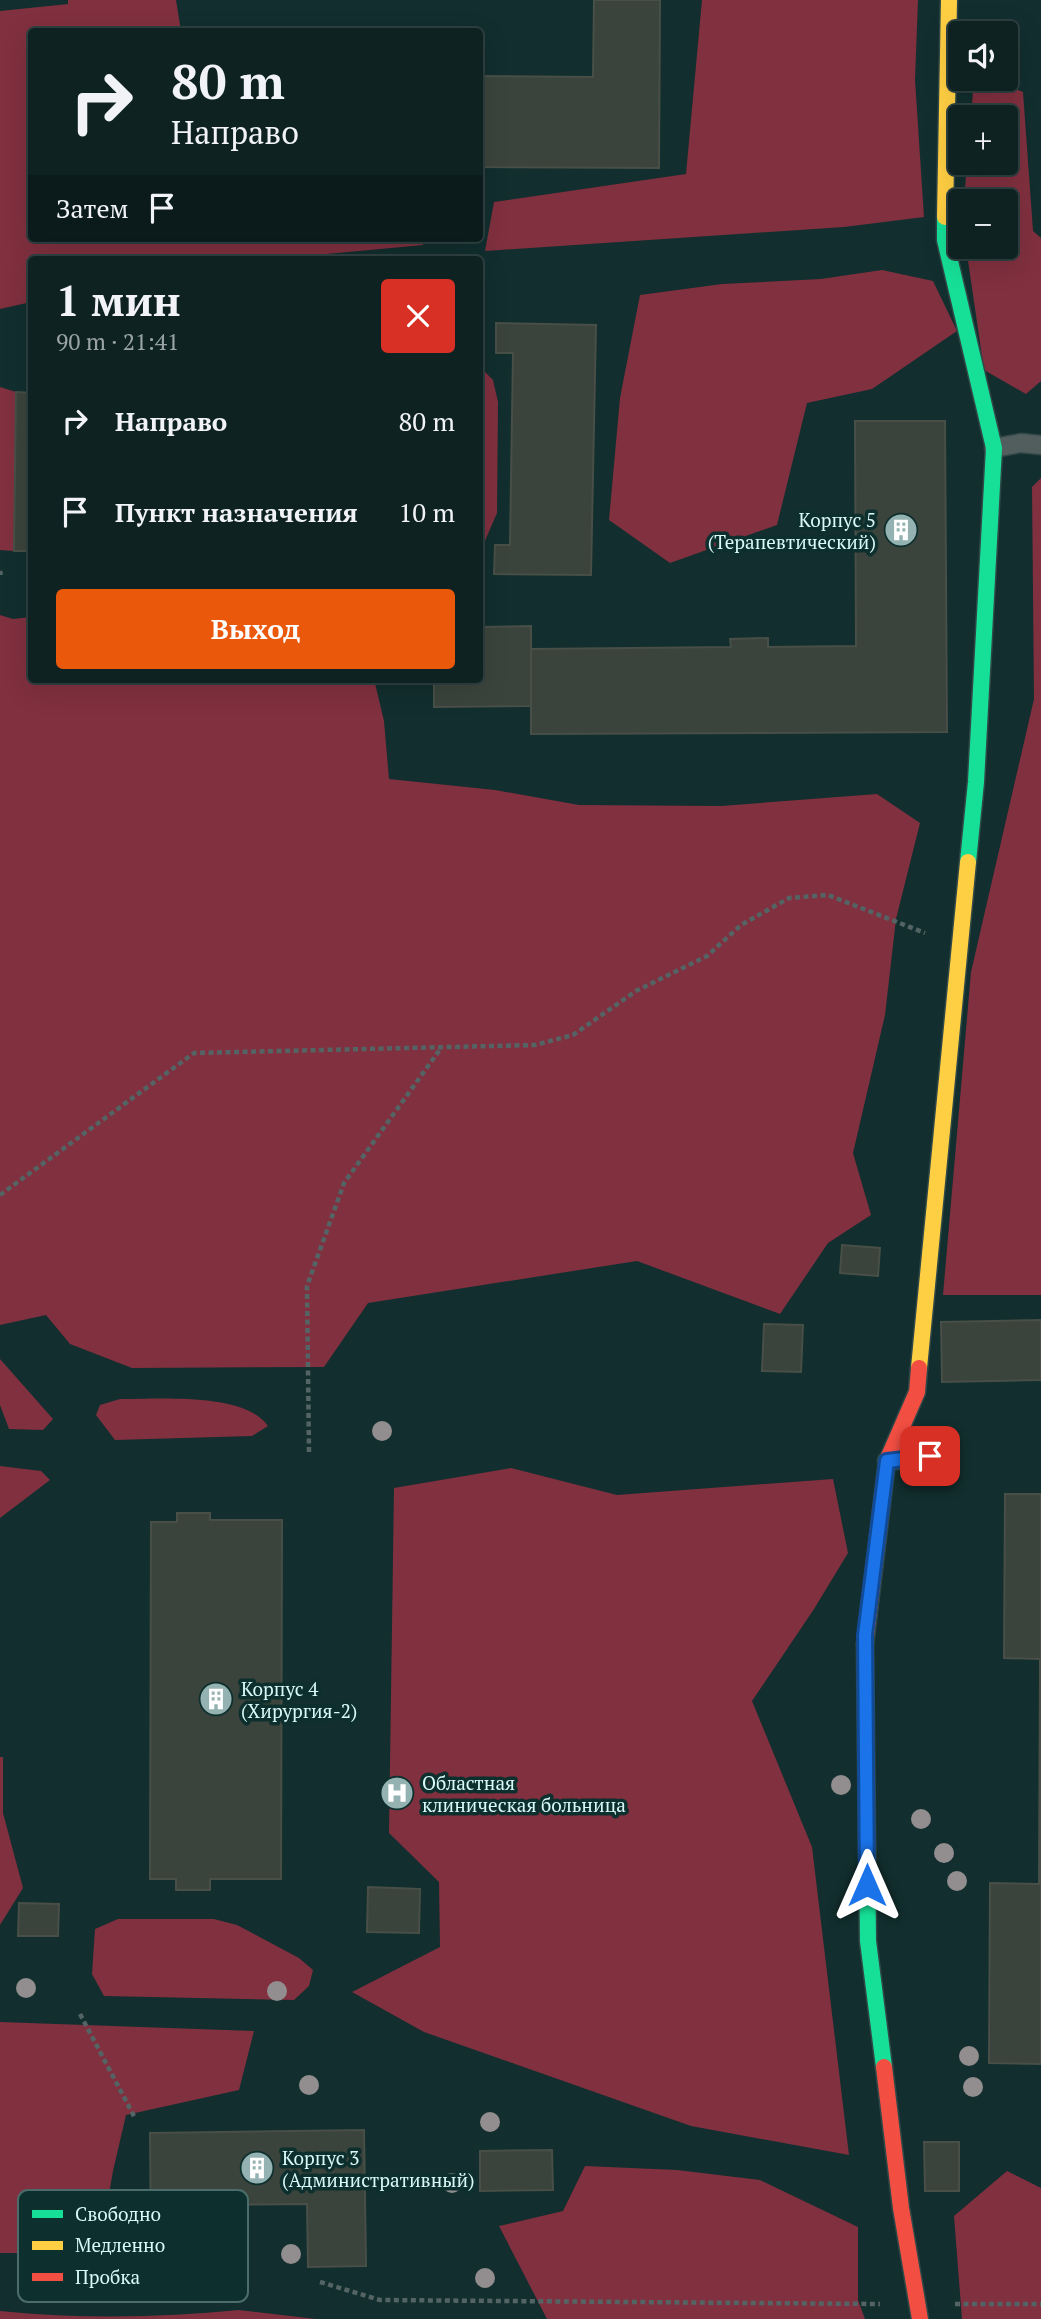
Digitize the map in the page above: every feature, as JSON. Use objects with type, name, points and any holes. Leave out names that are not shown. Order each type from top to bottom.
[{"type":"street","points":[[919,2312],[901,2208],[868,1941],[865,1635],[887,1461],[917,1392],[976,782],[994,448],[945,240],[949,0]]},
{"type":"lane","points":[[994,448],[1021,443],[1041,445]]},
{"type":"lane","points":[[887,1461],[930,1456]]},
{"type":"path","points":[[0,1195],[194,1053],[535,1045],[573,1035],[636,990],[708,956],[741,925],[789,898],[828,895],[959,947]]},
{"type":"path","points":[[309,1452],[307,1286],[344,1183],[441,1047]]},
{"type":"path","points":[[80,2014],[135,2118]]},
{"type":"path","points":[[320,2282],[380,2300],[919,2312],[1041,2304]]},
{"type":"shaded area","points":[[68,0],[176,0],[181,28],[28,28],[28,242],[423,242],[423,245],[305,256],[28,256],[28,303],[0,309],[0,11],[68,4]]},
{"type":"shaded area","points":[[702,0],[918,0],[915,80],[924,217],[844,227],[485,251],[494,202],[686,174]]},
{"type":"shaded area","points":[[973,91],[1023,92],[1033,231],[1041,238],[1041,381],[1026,394],[984,370],[968,259],[1018,259],[1018,189],[965,189],[966,175],[1018,175],[1018,105],[972,105]]},
{"type":"shaded area","points":[[882,270],[933,281],[957,331],[872,389],[807,403],[777,525],[670,563],[609,520],[620,398],[640,295],[722,284],[821,279]]},
{"type":"shaded area","points":[[483,370],[493,380],[498,402],[497,513],[484,543]]},
{"type":"shaded area","points":[[0,387],[16,392],[14,551],[0,550]]},
{"type":"shaded area","points":[[1041,478],[1041,1295],[943,1295],[971,972],[1034,699],[1032,487]]},
{"type":"shaded area","points":[[0,615],[13,619],[28,617],[28,683],[375,683],[384,721],[389,779],[495,790],[579,805],[721,806],[877,794],[920,823],[896,919],[885,1015],[853,1153],[871,1215],[828,1243],[780,1314],[637,1261],[368,1303],[324,1367],[132,1368],[70,1344],[46,1315],[0,1325]]},
{"type":"shaded area","points":[[0,1359],[53,1419],[43,1430],[9,1429],[0,1405]]},
{"type":"shaded area","points":[[120,1399],[177,1399],[221,1403],[241,1407],[257,1415],[268,1426],[252,1436],[115,1440],[96,1415],[100,1405]]},
{"type":"shaded area","points":[[0,1466],[41,1471],[50,1480],[0,1518]]},
{"type":"shaded area","points":[[511,1468],[617,1495],[833,1479],[848,1553],[752,1701],[812,1847],[849,2155],[691,2126],[424,2032],[352,1992],[440,1947],[439,1882],[389,1833],[394,1488]]},
{"type":"shaded area","points":[[0,1757],[3,1757],[3,1813],[23,1888],[0,1925]]},
{"type":"shaded area","points":[[118,1919],[214,1919],[237,1925],[299,1958],[313,1970],[309,1986],[294,2000],[104,1996],[92,1974],[95,1929]]},
{"type":"shaded area","points":[[0,2022],[254,2031],[239,2090],[126,2115],[110,2190],[18,2190],[18,2253],[0,2253]]},
{"type":"shaded area","points":[[585,2166],[677,2170],[760,2180],[858,2227],[858,2300],[865,2319],[547,2319],[499,2226],[563,2211]]},
{"type":"shaded area","points":[[1007,2171],[1041,2188],[1041,2319],[962,2319],[954,2216]]},
{"type":"shaded area","points":[[239,2310],[316,2319],[0,2319],[0,2311],[119,2316]]},
{"type":"building","points":[[594,0],[660,0],[659,168],[483,167],[483,76],[593,77]]},
{"type":"building","points":[[496,323],[596,325],[591,575],[494,574],[495,545],[510,545],[513,353],[496,353]]},
{"type":"building","points":[[16,392],[28,393],[28,551],[14,551]]},
{"type":"building","name":"Корпус 5 (Терапевтический)","points":[[855,421],[945,421],[947,732],[531,734],[531,649],[731,647],[730,639],[768,638],[768,647],[856,646]]},
{"type":"building","points":[[531,626],[531,706],[434,707],[434,683],[483,683],[483,627]]},
{"type":"building","points":[[842,1245],[880,1248],[878,1276],[840,1273]]},
{"type":"building","points":[[1041,1320],[1041,1380],[942,1382],[941,1322]]},
{"type":"building","points":[[764,1324],[803,1325],[801,1372],[762,1371]]},
{"type":"building","points":[[1005,1494],[1041,1494],[1041,2064],[989,2063],[990,1883],[1039,1884],[1040,1659],[1004,1658]]},
{"type":"building","name":"Корпус 4 (Хирургия-2)","points":[[177,1513],[210,1513],[210,1520],[282,1520],[281,1879],[210,1879],[210,1890],[176,1890],[176,1879],[150,1879],[151,1522],[177,1522]]},
{"type":"building","points":[[368,1887],[420,1889],[419,1933],[367,1932]]},
{"type":"building","points":[[19,1903],[59,1904],[58,1936],[18,1936]]},
{"type":"building","name":"Корпус 3 (Административный)","points":[[364,2130],[366,2266],[308,2267],[307,2204],[248,2205],[248,2190],[150,2190],[150,2133]]},
{"type":"building","points":[[924,2142],[959,2142],[959,2191],[925,2191]]},
{"type":"building","points":[[552,2150],[553,2190],[480,2191],[480,2151]]},
{"type":"traffic: fast","points":[[945,217],[945,240],[994,448],[976,782],[968,862]]},
{"type":"traffic: fast","points":[[865,1644],[868,1941],[884,2067]]},
{"type":"traffic: slow","points":[[945,217],[949,0]]},
{"type":"traffic: slow","points":[[919,1368],[968,862]]},
{"type":"traffic: jam","points":[[865,1644],[887,1461],[917,1392],[919,1368]]},
{"type":"traffic: jam","points":[[884,2067],[901,2208],[920,2319]]},
{"type":"place","name":"Корпус 5 (Терапевтический)","points":[[901,530]]},
{"type":"place","name":"Корпус 4 (Хирургия-2)","points":[[216,1699]]},
{"type":"place","name":"Областная клиническая больница","points":[[397,1793]]},
{"type":"place","name":"Корпус 3 (Административный)","points":[[257,2168]]},
{"type":"route","points":[[867,1885],[865,1635],[887,1461],[930,1456]]}]
